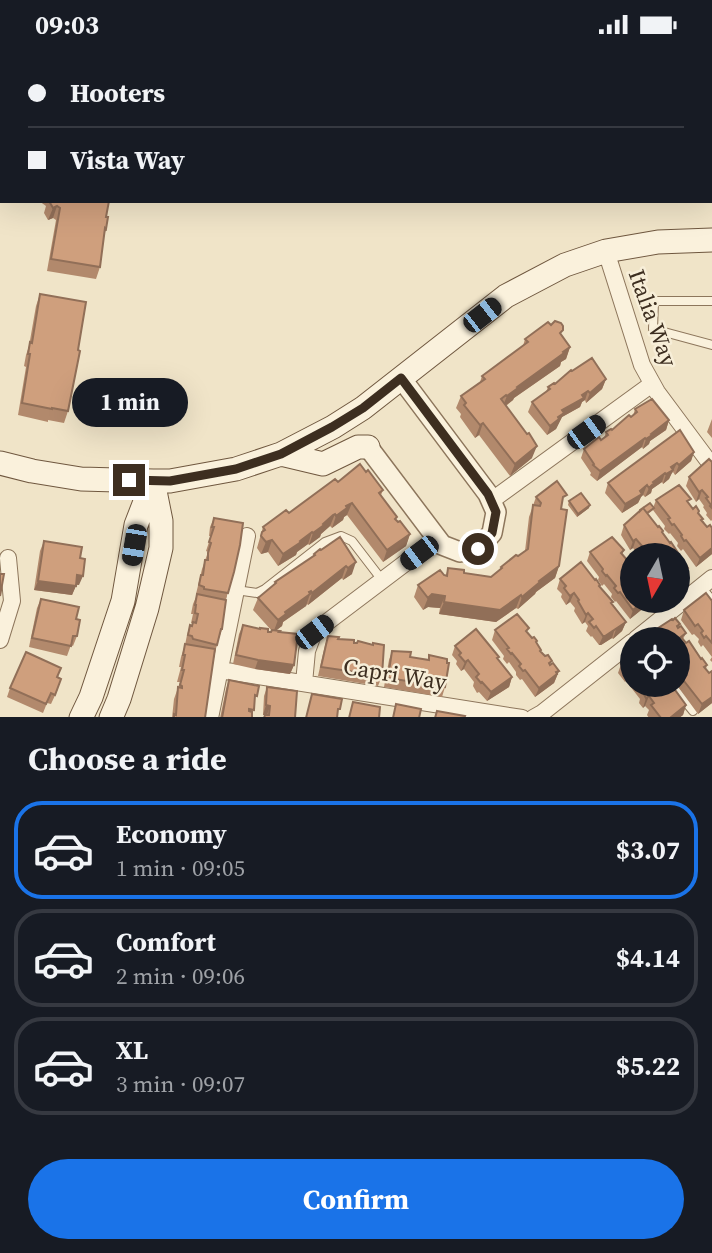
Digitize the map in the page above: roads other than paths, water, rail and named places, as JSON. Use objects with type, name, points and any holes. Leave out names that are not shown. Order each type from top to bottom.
[{"type":"main road","points":[[0,463],[81,478],[152,481],[170,481],[236,469],[281,454],[353,415],[506,296],[565,265],[606,251],[658,242],[712,240]]},
{"type":"main road","points":[[281,454],[323,464],[358,447],[368,447]]},
{"type":"main road","points":[[81,717],[91,697],[123,601],[136,525],[152,481]]},
{"type":"main road","points":[[111,717],[120,699],[147,608],[161,548],[161,521],[152,481]]},
{"type":"main road","points":[[95,717],[107,652]]},
{"type":"street","name":"Italia Way","points":[[606,251],[642,365],[652,384],[712,465]]},
{"type":"street","points":[[368,447],[442,545],[460,552],[478,549],[492,533],[496,512],[488,494],[401,378]]},
{"type":"street","points":[[491,501],[652,384]]},
{"type":"street","points":[[210,717],[247,536]]},
{"type":"street","points":[[304,683],[307,651],[314,632],[437,539]]},
{"type":"street","points":[[0,640],[12,601],[8,558]]},
{"type":"street","points":[[650,627],[707,582]]},
{"type":"street","points":[[533,717],[542,713],[620,651]]},
{"type":"street","name":"Capri Way","points":[[220,670],[522,717]]},
{"type":"lane","points":[[712,301],[654,301],[653,329],[712,345]]},
{"type":"lane","points":[[236,590],[257,593],[265,589],[325,542],[341,536],[352,541],[382,580]]},
{"type":"lane","points":[[707,582],[712,600]]},
{"type":"lane","points":[[682,697],[693,711]]}]
